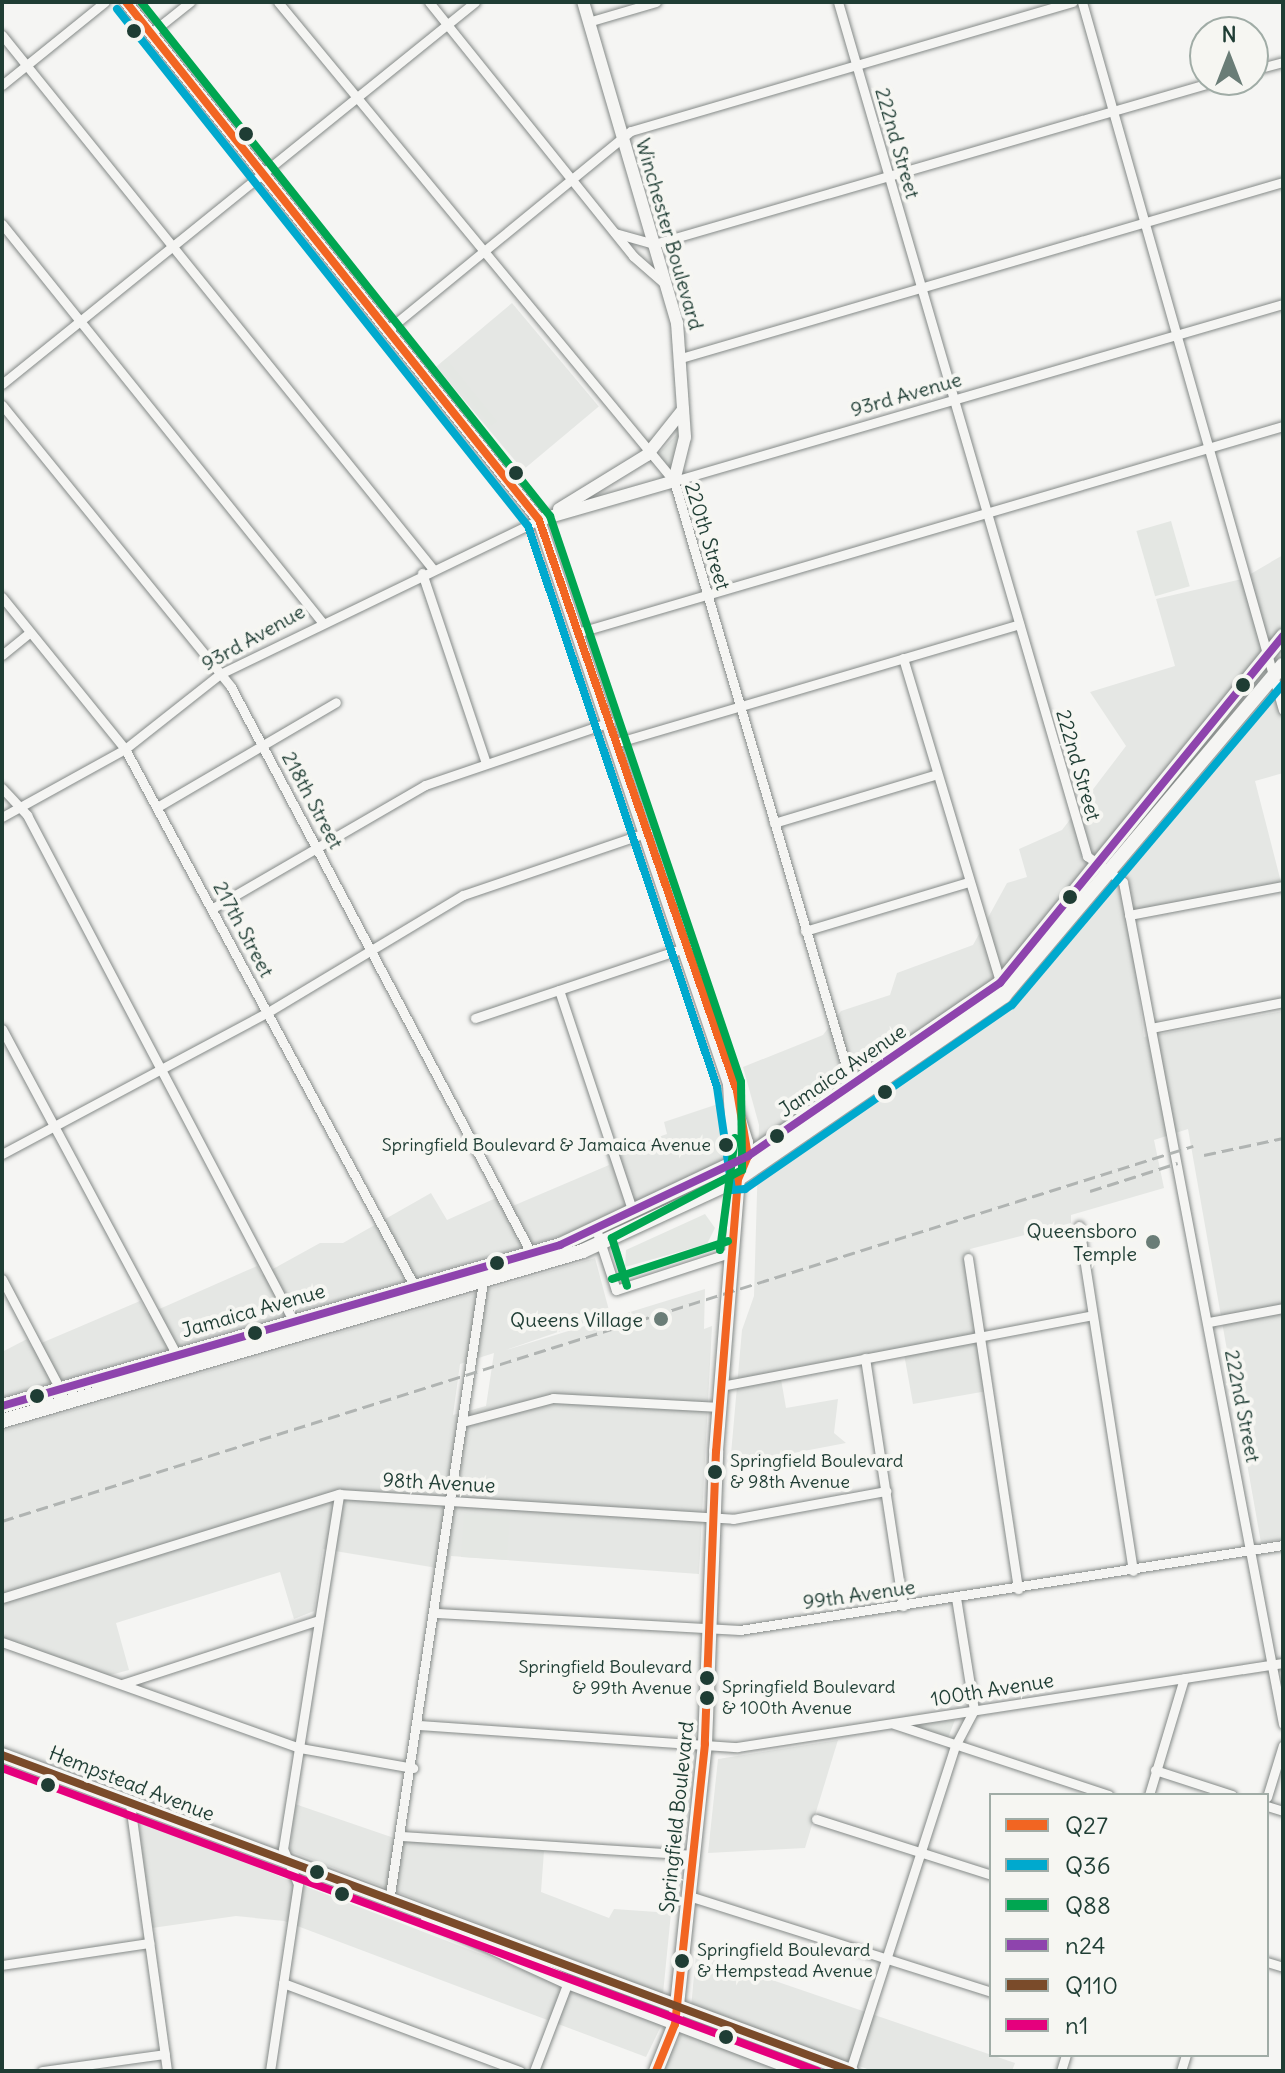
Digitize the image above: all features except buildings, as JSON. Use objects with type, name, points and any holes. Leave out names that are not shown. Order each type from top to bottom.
[{"type":"main road","name":"Springfield Boulevard","points":[[126,2],[390,328],[539,520],[650,832],[729,1084],[732,1164],[738,1179]]},
{"type":"main road","name":"Winchester Boulevard","points":[[583,2],[666,285],[681,358],[685,437],[674,481]]},
{"type":"main road","name":"93rd Avenue","points":[[539,520],[647,455],[682,411]]},
{"type":"main road","name":"93rd Avenue","points":[[539,520],[674,481]]},
{"type":"main road","name":"Jamaica Avenue","points":[[1106,870],[1283,636]]},
{"type":"main road","name":"Jamaica Avenue","points":[[2,1421],[63,1395],[180,1359],[295,1324],[484,1275],[599,1238],[738,1179],[857,1104],[1002,990],[1279,670]]},
{"type":"main road","name":"Jamaica Avenue","points":[[636,1220],[748,1156],[1002,990]]},
{"type":"main road","name":"Springfield Boulevard","points":[[656,2071],[675,2024],[705,1744],[721,1386],[738,1179],[748,1156],[737,1091],[729,1084]]},
{"type":"main road","name":"Jamaica Avenue","points":[[484,1275],[531,1253],[599,1238]]},
{"type":"main road","name":"Jamaica Avenue","points":[[2,1406],[63,1395]]},
{"type":"main road","name":"Hempstead Avenue","points":[[2,1755],[426,1917],[677,2005],[850,2071]]},
{"type":"main road","name":"Hempstead Avenue","points":[[426,1917],[568,1982],[791,2070]]},
{"type":"street","points":[[2,85],[105,2]]},
{"type":"street","points":[[151,33],[190,2]]},
{"type":"street","name":"220th Street","points":[[278,2],[647,455],[674,481],[857,1104]]},
{"type":"street","points":[[429,2],[615,233],[666,285]]},
{"type":"street","points":[[2,384],[475,2]]},
{"type":"street","points":[[588,22],[656,2]]},
{"type":"street","name":"222nd Street","points":[[838,2],[1087,856],[1123,882],[1253,1551],[1279,1664],[1283,1724]]},
{"type":"street","points":[[390,328],[624,141],[631,131],[1073,2]]},
{"type":"street","points":[[1082,2],[1270,651],[1279,670],[1283,710]]},
{"type":"street","points":[[2,35],[432,568]]},
{"type":"street","points":[[615,233],[654,244],[1189,89]]},
{"type":"street","points":[[681,358],[1283,182]]},
{"type":"street","points":[[2,224],[322,622]]},
{"type":"street","name":"93rd Avenue","points":[[674,481],[1283,304]]},
{"type":"street","name":"218th Street","points":[[2,405],[220,674],[263,745],[318,847],[531,1253]]},
{"type":"street","points":[[580,632],[1283,426]]},
{"type":"street","name":"93rd Avenue","points":[[2,817],[125,749],[220,674],[432,568],[539,520]]},
{"type":"street","points":[[422,573],[486,763]]},
{"type":"street","name":"217th Street","points":[[2,597],[125,749],[159,806],[417,1294]]},
{"type":"street","points":[[619,742],[1019,624]]},
{"type":"street","points":[[2,655],[30,632]]},
{"type":"street","points":[[903,658],[1002,990]]},
{"type":"street","points":[[159,806],[336,702]]},
{"type":"street","points":[[213,908],[425,785],[611,721]]},
{"type":"street","points":[[774,823],[937,774]]},
{"type":"street","points":[[2,788],[19,808],[295,1324]]},
{"type":"street","points":[[2,1154],[268,1012],[463,895],[650,832]]},
{"type":"street","points":[[805,931],[968,882]]},
{"type":"street","points":[[1129,915],[1283,886]]},
{"type":"street","points":[[475,1018],[687,947]]},
{"type":"street","points":[[559,990],[636,1220]]},
{"type":"street","points":[[1151,1028],[1283,1002]]},
{"type":"street","points":[[2,1029],[180,1359]]},
{"type":"street","points":[[1079,1226],[1133,1571]]},
{"type":"street","points":[[599,1238],[616,1290],[732,1252]]},
{"type":"street","points":[[968,1258],[1018,1589]]},
{"type":"street","points":[[389,1903],[454,1501],[484,1275]]},
{"type":"street","points":[[2,1279],[63,1395]]},
{"type":"street","points":[[1209,1322],[1283,1308]]},
{"type":"street","points":[[721,1386],[1092,1315]]},
{"type":"street","points":[[865,1358],[903,1606]]},
{"type":"street","points":[[466,1421],[553,1398],[720,1407]]},
{"type":"street","name":"98th Avenue","points":[[2,1598],[339,1494],[714,1518],[886,1491]]},
{"type":"street","points":[[270,2071],[298,1884],[283,1849],[339,1494]]},
{"type":"street","name":"99th Avenue","points":[[437,1613],[711,1631],[1018,1589],[1283,1545]]},
{"type":"street","points":[[850,2071],[955,1746],[974,1710],[956,1598]]},
{"type":"street","points":[[122,1684],[319,1620]]},
{"type":"street","points":[[2,1642],[300,1748],[413,1768]]},
{"type":"street","name":"100th Avenue","points":[[419,1725],[737,1747],[1279,1664]]},
{"type":"street","points":[[1149,1793],[1184,1678]]},
{"type":"street","points":[[890,1723],[1103,1793]]},
{"type":"street","points":[[1268,1793],[1283,1745]]},
{"type":"street","points":[[2,1766],[23,1763]]},
{"type":"street","points":[[1155,1770],[1226,1793]]},
{"type":"street","points":[[130,1804],[167,2071]]},
{"type":"street","points":[[816,1819],[989,1874]]},
{"type":"street","points":[[402,1836],[693,1855]]},
{"type":"street","points":[[689,1896],[989,1991]]},
{"type":"street","points":[[2,1965],[149,1943]]},
{"type":"street","points":[[534,2071],[568,1982]]},
{"type":"street","points":[[283,1983],[520,2071]]},
{"type":"street","points":[[42,2071],[165,2054]]},
{"type":"shaded area","points":[[512,303],[599,406],[523,470],[436,367]]},
{"type":"shaded area","points":[[446,359],[496,421],[491,426],[441,363]]},
{"type":"shaded area","points":[[681,430],[674,464],[667,467],[657,455]]},
{"type":"shaded area","points":[[1171,521],[1190,586],[1155,596],[1136,531]]},
{"type":"shaded area","points":[[1283,555],[1283,773],[1255,781],[1282,886],[1129,915],[1144,1037],[1283,1011],[1283,1539],[1261,1543],[1188,1129],[1154,1140],[1164,1188],[1071,1215],[1071,1223],[970,1249],[993,1390],[913,1404],[904,1354],[781,1379],[786,1408],[838,1399],[834,1433],[846,1443],[730,1465],[742,1330],[754,1296],[759,1125],[743,1067],[823,1035],[841,1011],[890,995],[897,973],[973,945],[1007,883],[1027,877],[1019,849],[1062,830],[1126,746],[1090,692],[1175,666],[1156,599],[1242,579]]},
{"type":"shaded area","points":[[724,1102],[726,1160],[577,1231],[2,1397],[2,1352],[27,1339],[32,1347],[140,1301],[148,1314],[257,1266],[262,1275],[320,1243],[343,1243],[431,1193],[447,1220],[496,1198],[503,1210],[609,1165],[606,1155],[667,1134],[664,1122]]},
{"type":"shaded area","points":[[705,1214],[715,1228],[707,1244],[625,1267],[626,1250]]},
{"type":"shaded area","points":[[595,1258],[610,1314],[506,1350],[705,1289],[704,1329],[712,1326],[699,1574],[451,1556],[449,1570],[323,1549],[314,1611],[294,1619],[280,1572],[116,1623],[129,1670],[107,1676],[2,1638],[2,1431]],"holes":[[[494,1353],[486,1406],[453,1415],[460,1364]]]},
{"type":"shaded area","points":[[464,1514],[510,1517],[507,1560],[461,1557]]},
{"type":"shaded area","points":[[955,1720],[948,1738],[910,1725]]},
{"type":"shaded area","points":[[838,1740],[805,1848],[708,1853],[718,1759]]},
{"type":"shaded area","points":[[295,1804],[397,1839],[544,1851],[541,1892],[609,1918],[614,1909],[671,1913],[663,1994],[290,1851]]},
{"type":"shaded area","points":[[138,1820],[662,2024],[646,2057],[284,1921],[236,1916],[152,1928]]},
{"type":"shaded area","points":[[696,1954],[989,2054],[989,2057],[1015,2063],[1012,2071],[873,2071],[691,2008]]},
{"type":"shaded area","points":[[683,2032],[791,2071],[659,2071]]},
{"type":"railway","points":[[1204,1155],[1283,1138]]},
{"type":"railway","points":[[2,1521],[1193,1146]]},
{"type":"railway","points":[[1090,1191],[1178,1163]]},
{"type":"transit line","name":"Q27","points":[[126,2],[539,520],[737,1091],[748,1156],[738,1179],[716,1451],[705,1744],[675,2024],[656,2071]]},
{"type":"transit line","name":"Q88","points":[[141,2],[550,516],[741,1082],[742,1170],[612,1238],[627,1286]]},
{"type":"transit line","name":"Q36","points":[[117,9],[528,526],[717,1087],[732,1190],[745,1189],[1012,1005],[1283,684]]},
{"type":"transit line","name":"n24","points":[[2,1406],[560,1245],[748,1156],[1000,983],[1283,636]]},
{"type":"transit line","name":"Q88","points":[[720,1250],[735,1138]]},
{"type":"transit line","name":"Q88","points":[[612,1279],[728,1241]]},
{"type":"transit line","name":"Q110","points":[[2,1755],[851,2071]]},
{"type":"transit line","name":"n1","points":[[2,1768],[817,2071]]},
{"type":"place","name":"Springfield Boulevard & Jamaica Avenue","points":[[726,1145]]},
{"type":"place","name":"Queensboro Temple","points":[[1153,1242]]},
{"type":"place","name":"Queens Village","points":[[661,1319]]},
{"type":"place","name":"Springfield Boulevard & 98th Avenue","points":[[715,1472]]},
{"type":"place","name":"Springfield Boulevard & 99th Avenue","points":[[707,1678]]},
{"type":"place","name":"Springfield Boulevard & 100th Avenue","points":[[707,1698]]},
{"type":"place","name":"Springfield Boulevard & Hempstead Avenue","points":[[682,1961]]}]
